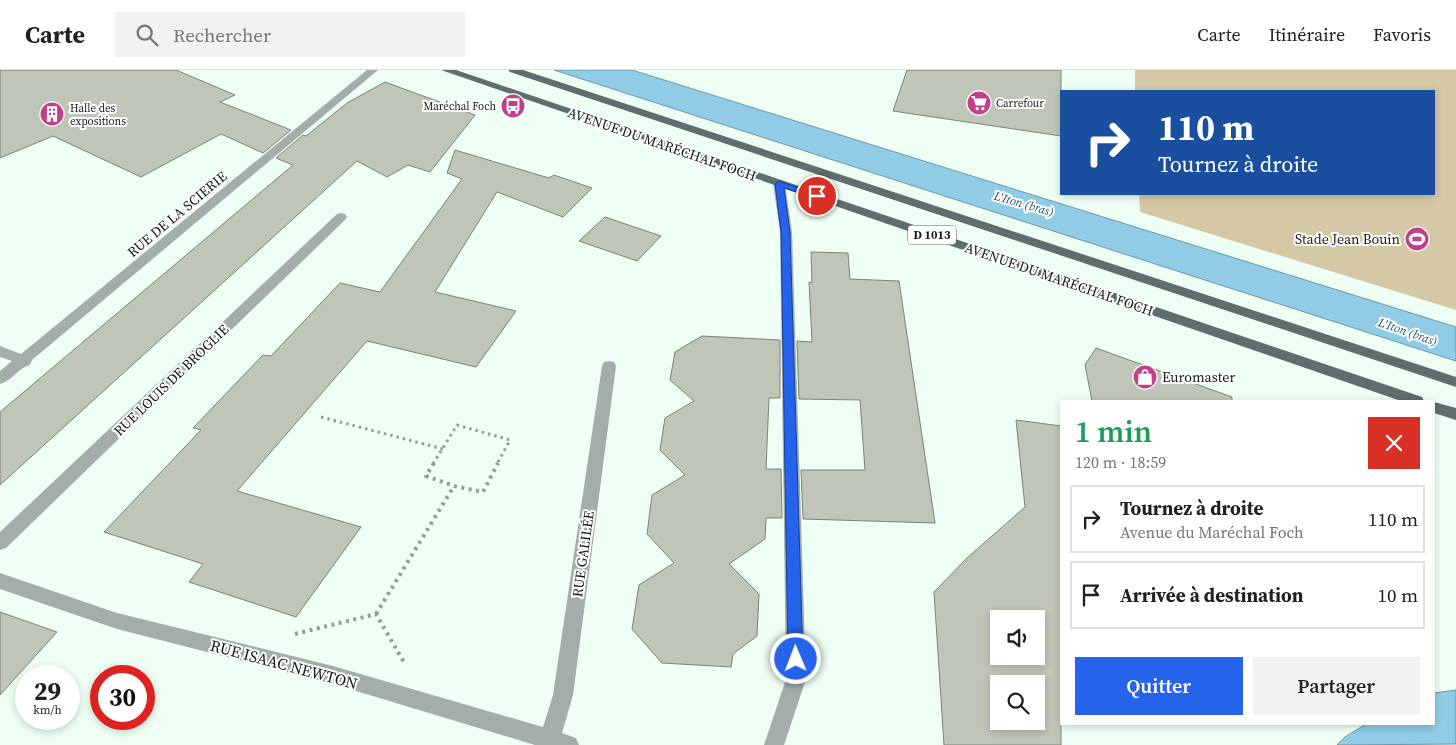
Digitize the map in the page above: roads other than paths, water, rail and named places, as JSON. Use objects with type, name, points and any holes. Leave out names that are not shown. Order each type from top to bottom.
[{"type":"main road","name":"AVENUE DU MARÉCHAL FOCH","points":[[446,70],[1415,400]]},
{"type":"main road","name":"AVENUE DU MARÉCHAL FOCH","points":[[513,70],[1456,382]]},
{"type":"main road","points":[[1435,407],[1456,414]]},
{"type":"street","name":"RUE DE LA SCIERIE","points":[[0,379],[373,70]]},
{"type":"street","points":[[774,745],[796,679],[786,232],[779,184]]},
{"type":"street","name":"RUE LOUIS DE BROGLIE","points":[[0,544],[341,216]]},
{"type":"street","points":[[0,351],[24,361]]},
{"type":"street","name":"RUE GALILÉE","points":[[550,739],[563,695],[609,366]]},
{"type":"street","name":"RUE ISAAC NEWTON","points":[[0,580],[117,621],[333,676],[569,745]]},
{"type":"water","name":"L'Iton (bras)","points":[[554,70],[632,70],[1456,327],[1456,361]]},
{"type":"water","points":[[1456,690],[1456,744],[1337,745],[1345,737],[1364,725],[1435,725],[1435,693]]},
{"type":"place","name":"Carrefour","points":[[979,103]]},
{"type":"place","name":"Maréchal Foch","points":[[513,106]]},
{"type":"place","name":"Halle des expositions","points":[[52,114]]},
{"type":"place","name":"Stade Jean Bouin","points":[[1417,239]]},
{"type":"place","name":"Euromaster","points":[[1145,377]]}]
